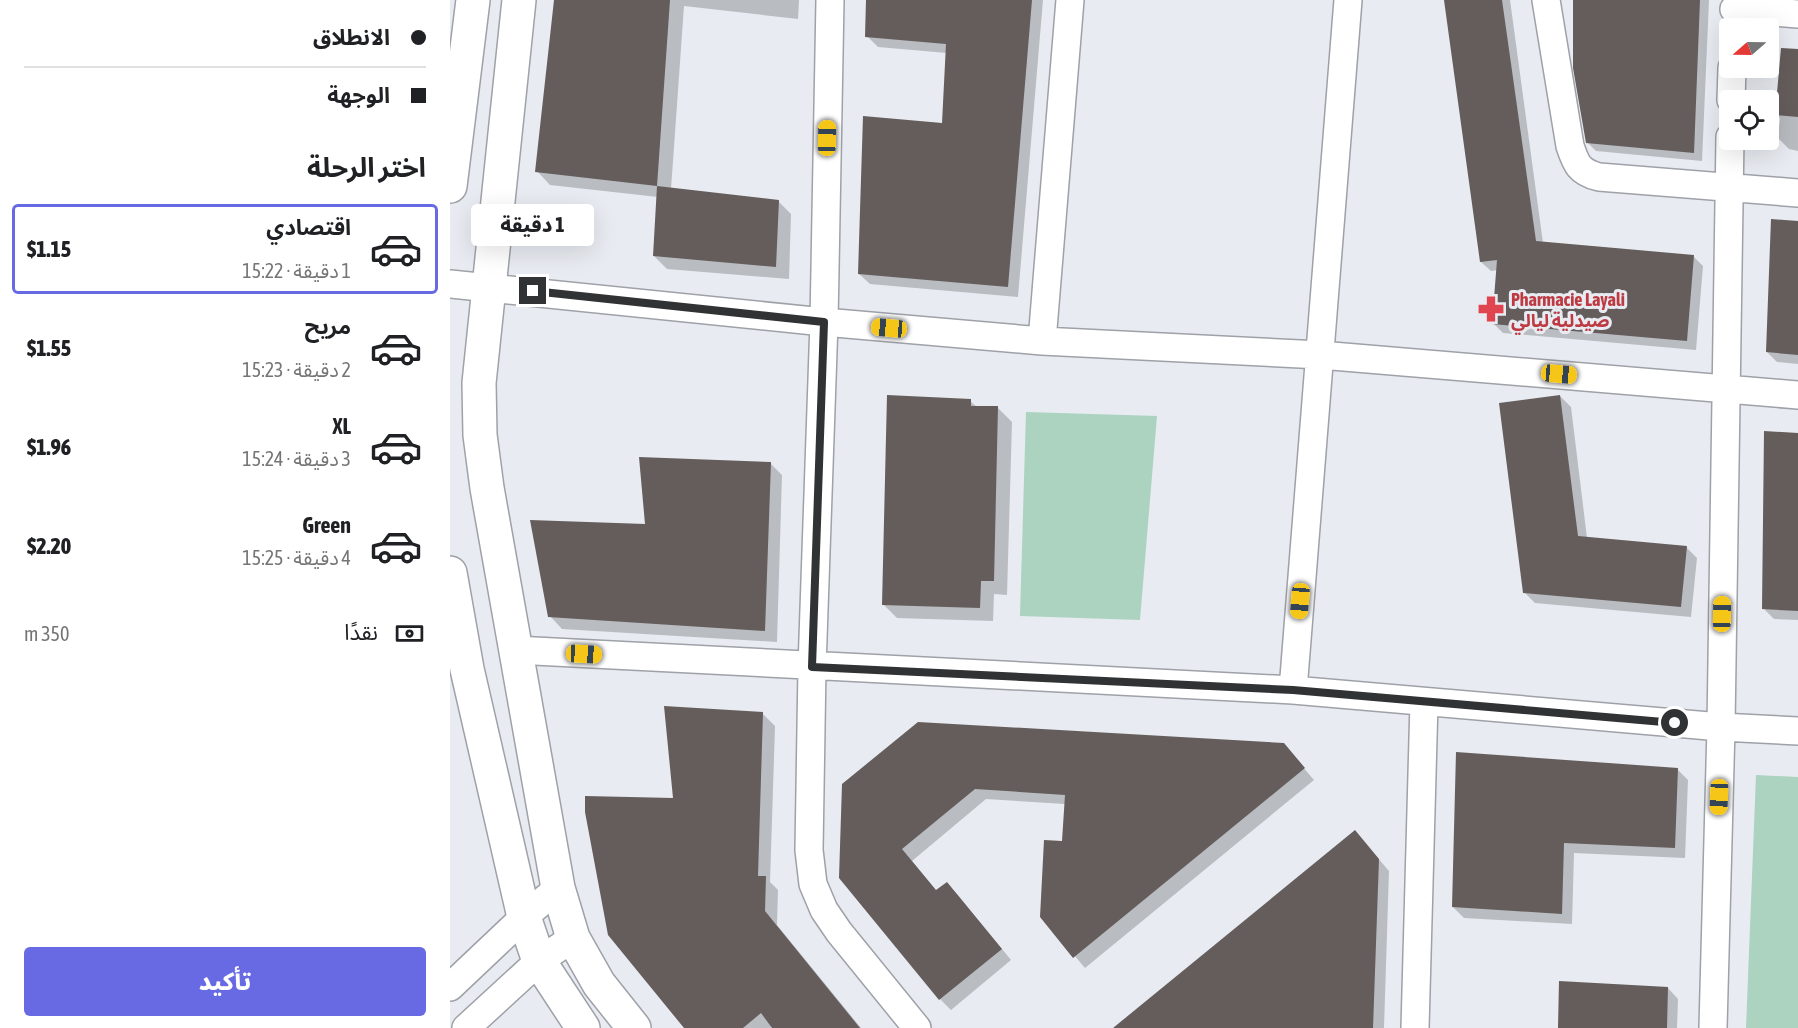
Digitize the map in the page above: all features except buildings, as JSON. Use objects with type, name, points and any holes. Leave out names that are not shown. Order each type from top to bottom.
[{"type":"main road","points":[[450,186],[473,0]]},
{"type":"main road","points":[[519,0],[479,383],[480,435],[487,488],[558,888],[573,938],[599,984],[634,1028]]},
{"type":"main road","points":[[450,573],[467,669],[524,917],[538,961],[583,1028]]},
{"type":"street","points":[[830,0],[824,322],[812,667],[809,850],[813,885],[821,904],[832,922],[917,1028]]},
{"type":"street","points":[[1042,341],[1070,0]]},
{"type":"street","points":[[1293,690],[1348,0]]},
{"type":"street","points":[[1546,0],[1570,146],[1583,171],[1599,177],[1798,193]]},
{"type":"street","points":[[1733,12],[1798,14]]},
{"type":"street","points":[[1713,1028],[1721,727],[1729,150]]},
{"type":"street","points":[[450,284],[488,286],[824,322],[1042,341],[1320,355],[1798,395]]},
{"type":"street","points":[[515,650],[1293,690],[1721,727],[1798,731]]},
{"type":"street","points":[[1415,1028],[1424,702]]},
{"type":"street","points":[[450,987],[558,888]]},
{"type":"street","points":[[466,1028],[538,961],[573,938]]},
{"type":"green space","points":[[1026,412],[1157,416],[1140,620],[1020,616]]},
{"type":"green space","points":[[1756,775],[1798,777],[1798,1028],[1746,1028]]},
{"type":"place","name":"Pharmacie Layali صيدلية ليالي","points":[[1491,309]]},
{"type":"route","points":[[533,291],[824,322],[812,667],[1293,690],[1675,723]]}]
